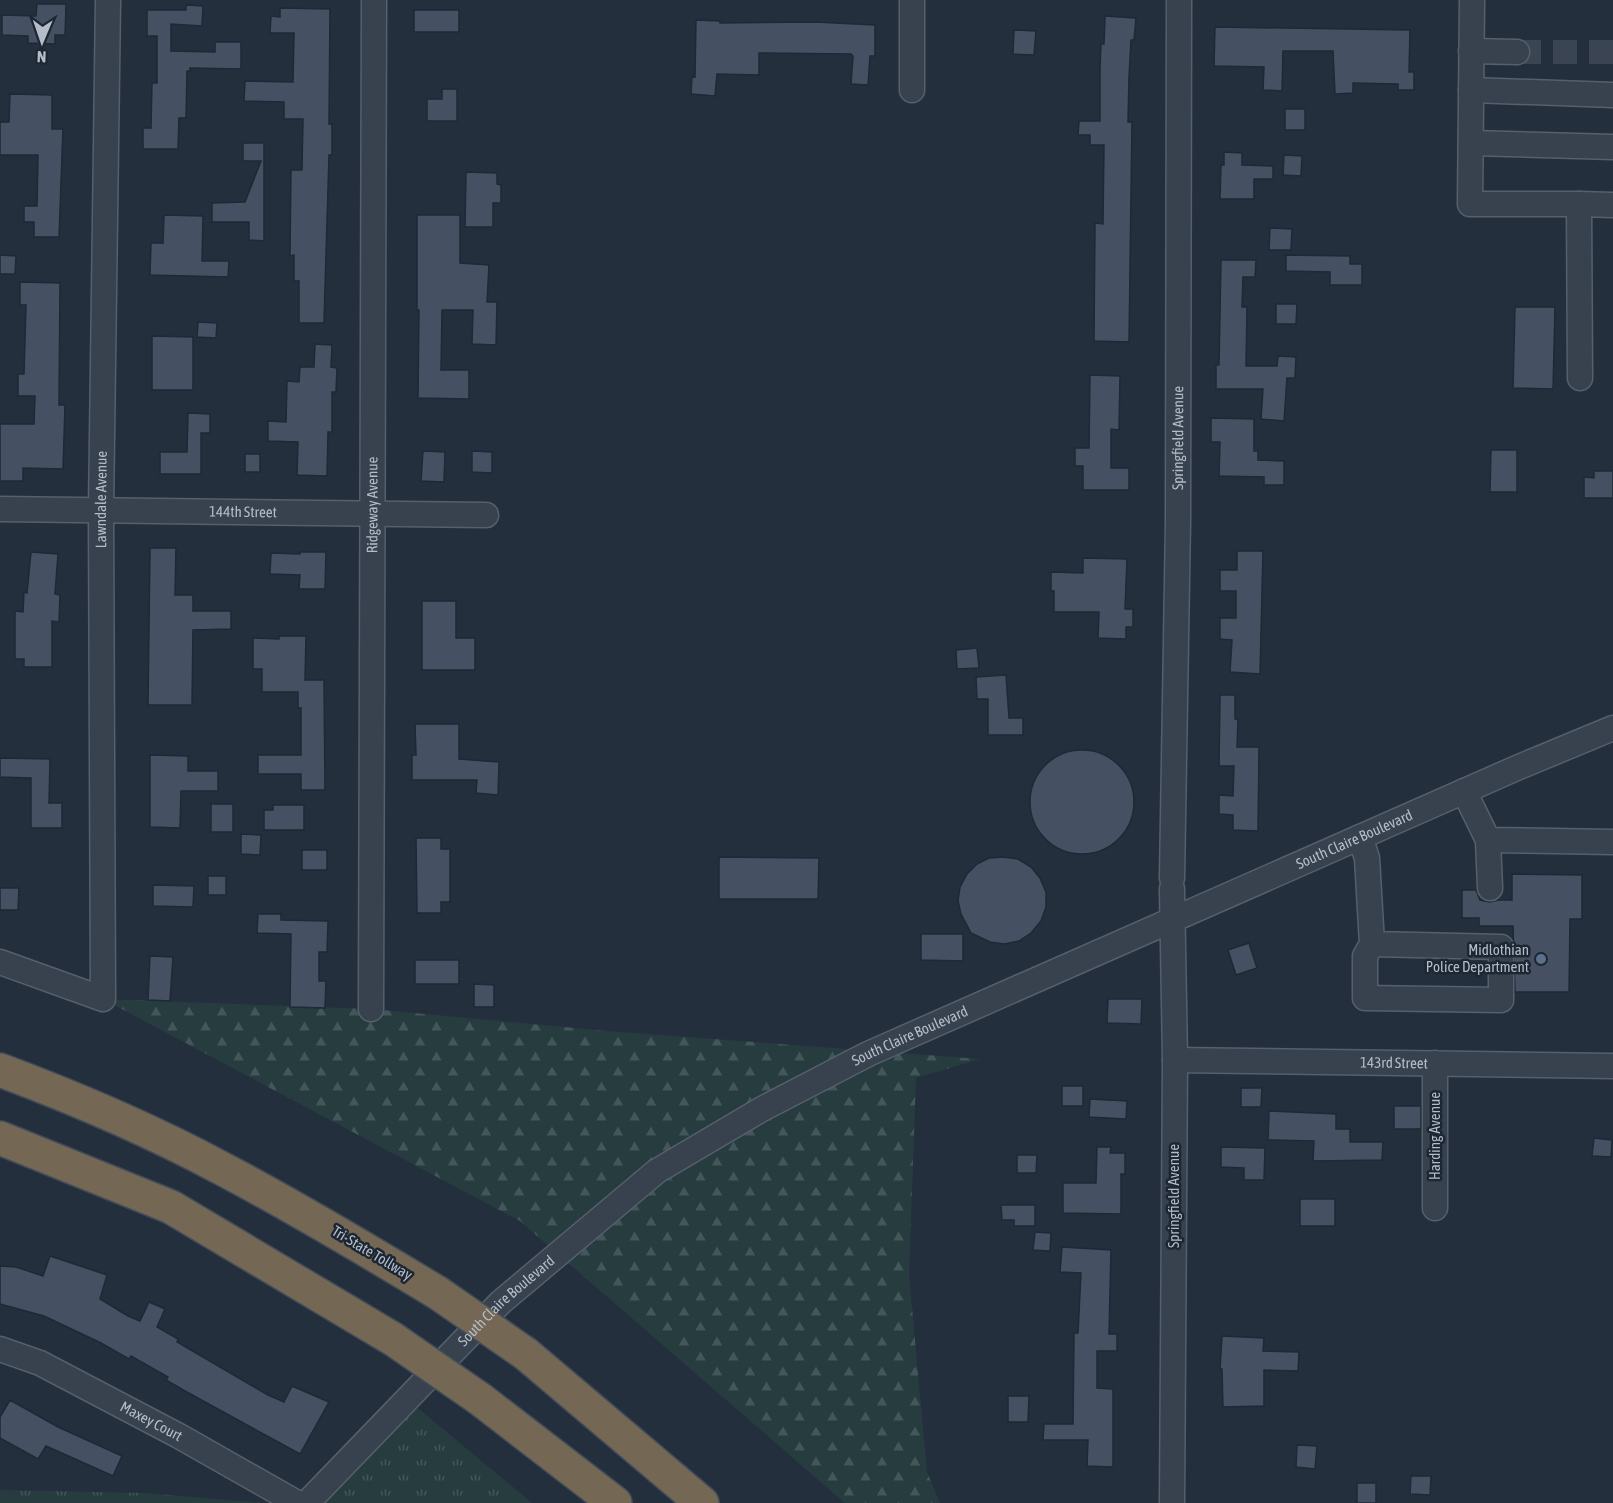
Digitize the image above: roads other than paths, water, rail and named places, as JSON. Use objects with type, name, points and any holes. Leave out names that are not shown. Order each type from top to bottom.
[{"type":"highway","name":"Tri-State Tollway","points":[[0,1071],[46,1087],[145,1130],[220,1167],[328,1226],[438,1293],[526,1354],[702,1503]]},
{"type":"highway","points":[[0,1138],[171,1207],[393,1339],[480,1399],[615,1503]]},
{"type":"street","name":"Lawndale Avenue","points":[[0,962],[103,999],[101,510],[108,0]]},
{"type":"street","name":"Ridgeway Avenue","points":[[371,1010],[374,0]]},
{"type":"street","points":[[912,0],[912,90]]},
{"type":"street","name":"Springfield Avenue","points":[[1172,1503],[1175,1060],[1172,883],[1178,521],[1179,0]]},
{"type":"street","points":[[1472,0],[1470,204],[1613,205]]},
{"type":"street","points":[[1471,51],[1517,52]]},
{"type":"street","points":[[1471,90],[1613,95]]},
{"type":"street","points":[[1471,143],[1613,147]]},
{"type":"street","points":[[1579,204],[1580,378]]},
{"type":"street","name":"144th Street","points":[[0,509],[486,515]]},
{"type":"street","name":"South Claire Boulevard","points":[[307,1503],[501,1302],[657,1171],[762,1109],[868,1054],[1464,791],[1613,728]]},
{"type":"street","points":[[1464,791],[1488,840],[1490,888]]},
{"type":"street","points":[[1360,837],[1368,858],[1372,944],[1365,956],[1365,998],[1501,1000],[1501,947],[1372,944]]},
{"type":"street","points":[[1488,840],[1613,842]]},
{"type":"street","name":"143rd Street","points":[[1175,1060],[1613,1066]]},
{"type":"street","name":"Harding Avenue","points":[[1435,1063],[1435,1208]]},
{"type":"street","name":"Maxey Court","points":[[0,1349],[40,1363],[179,1436],[297,1503]]},
{"type":"tunnel","points":[[1517,52],[1613,52]]},
{"type":"place","name":"Midlothian Police Department","points":[[1541,959]]}]
